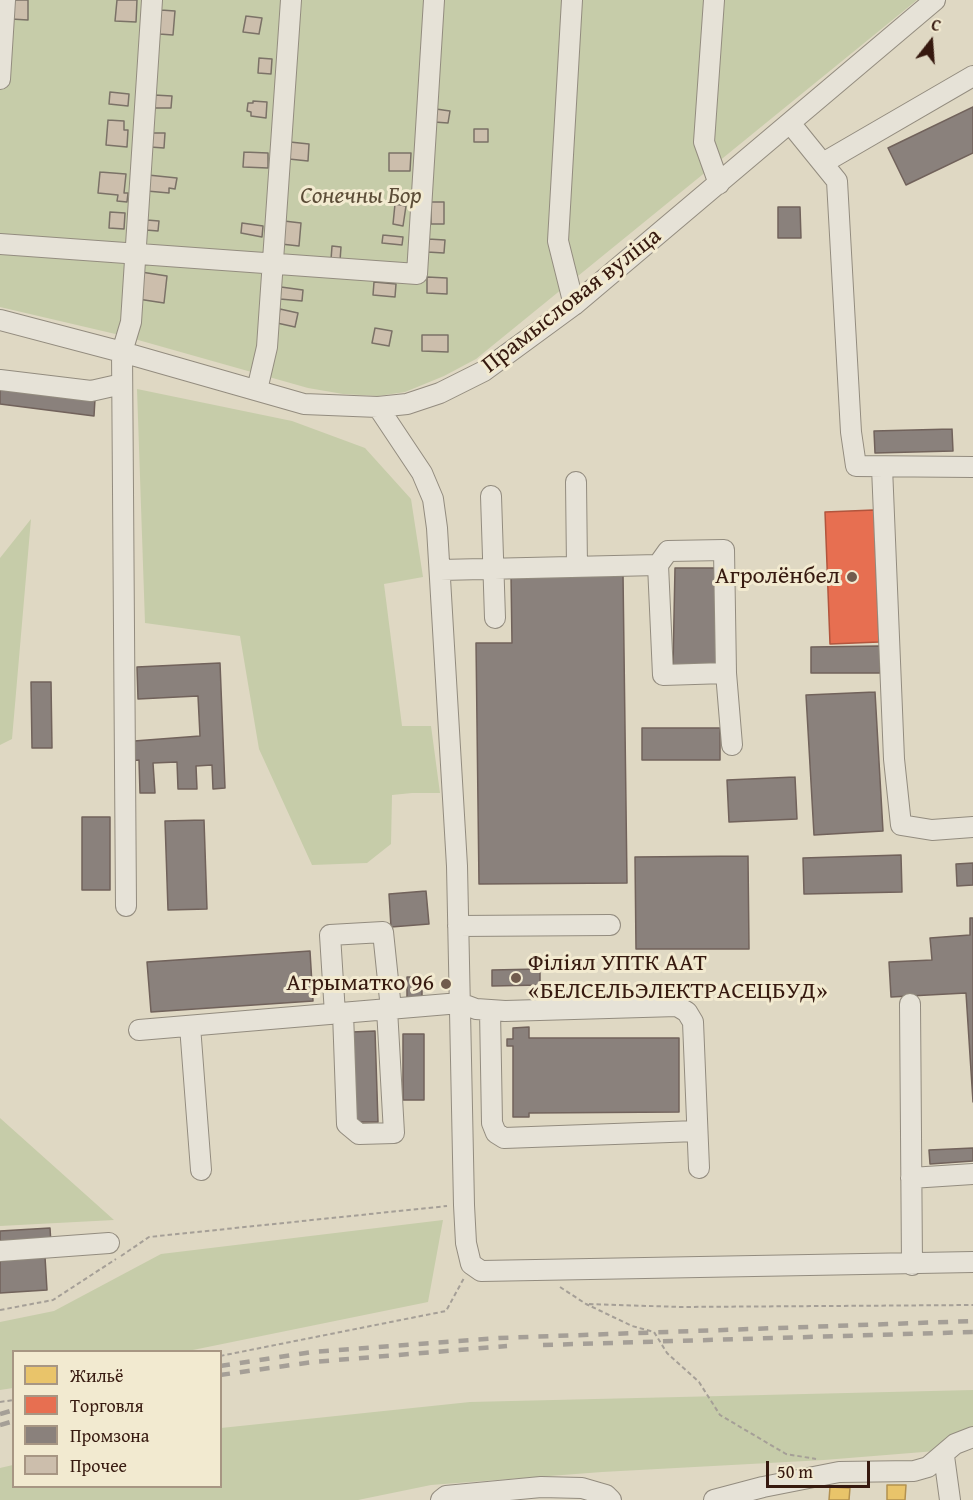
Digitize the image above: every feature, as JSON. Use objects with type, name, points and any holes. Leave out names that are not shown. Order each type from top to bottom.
[{"type":"street","points":[[0,79],[5,0]]},
{"type":"street","points":[[126,906],[122,352],[131,322],[152,0]]},
{"type":"street","points":[[257,390],[267,347],[291,0]]},
{"type":"street","points":[[0,244],[417,274],[434,0]]},
{"type":"street","points":[[572,0],[558,241],[574,305]]},
{"type":"street","points":[[714,0],[704,142],[719,184]]},
{"type":"street","name":"Прамысловая вуліца","points":[[0,320],[304,404],[378,407],[407,404],[440,393],[484,371],[574,305],[934,0]]},
{"type":"street","points":[[822,163],[973,76]]},
{"type":"street","points":[[790,123],[837,181],[851,432],[856,466],[973,467]]},
{"type":"street","points":[[0,380],[91,392],[122,384]]},
{"type":"street","points":[[378,407],[422,473],[433,499],[437,528],[457,866],[464,1205],[466,1244],[471,1264],[481,1271],[973,1262]]},
{"type":"street","points":[[882,466],[894,759],[901,825],[932,830],[973,827]]},
{"type":"street","points":[[576,482],[577,567]]},
{"type":"street","points":[[491,496],[495,618]]},
{"type":"street","points":[[726,673],[663,675],[658,564],[668,551],[724,550],[726,673],[732,745]]},
{"type":"street","points":[[440,570],[658,564]]},
{"type":"street","points":[[458,926],[610,925]]},
{"type":"street","points":[[383,932],[389,1009],[394,1133],[359,1134],[347,1124],[339,1013],[330,935],[383,932]]},
{"type":"street","points":[[139,1030],[460,1003],[476,1009],[505,1011],[677,1006],[687,1012],[693,1022],[699,1168]]},
{"type":"street","points":[[910,1004],[912,1264]]},
{"type":"street","points":[[490,1010],[492,1123],[495,1133],[504,1138],[697,1131]]},
{"type":"street","points":[[190,1026],[201,1170]]},
{"type":"street","points":[[911,1178],[973,1174]]},
{"type":"street","points":[[0,1251],[109,1243]]},
{"type":"street","points":[[720,1499],[763,1487],[839,1472],[914,1471],[928,1467],[944,1456],[955,1444],[973,1437]]},
{"type":"street","points":[[944,1456],[950,1500]]},
{"type":"street","points":[[441,1500],[446,1496],[541,1487],[582,1488],[606,1495],[611,1500]]},
{"type":"path","points":[[0,1310],[53,1300],[149,1237],[464,1205]]},
{"type":"path","points":[[222,1356],[446,1311],[471,1264]]},
{"type":"path","points":[[824,1460],[786,1454],[720,1415],[699,1382],[666,1353],[654,1332],[632,1326],[586,1304],[680,1308],[973,1305]]},
{"type":"green space","name":"Сонечны Бор","points":[[0,0],[917,0],[476,359],[444,376],[405,392],[378,396],[343,394],[308,388],[124,336],[0,307]]},
{"type":"green space","points":[[137,389],[292,421],[365,448],[411,499],[423,577],[384,584],[402,726],[431,726],[440,793],[392,795],[391,844],[367,863],[312,865],[259,749],[240,636],[145,623]]},
{"type":"green space","points":[[31,519],[12,739],[0,745],[0,558]]},
{"type":"green space","points":[[0,1118],[114,1220],[0,1226]]},
{"type":"green space","points":[[443,1220],[428,1302],[193,1350],[12,1350],[12,1388],[0,1390],[0,1322],[54,1311],[161,1254]]},
{"type":"green space","points":[[973,1390],[973,1448],[824,1460],[602,1472],[431,1485],[358,1500],[0,1500],[0,1468],[12,1465],[12,1488],[222,1488],[222,1428],[470,1402]]},
{"type":"building: Жильё","points":[[887,1485],[906,1485],[905,1500],[887,1500]]},
{"type":"building: Жильё","points":[[830,1487],[850,1488],[849,1500],[829,1500]]},
{"type":"building: Торговля","name":"Агролёнбел","points":[[874,510],[879,642],[830,644],[825,512]]},
{"type":"building: Промзона","points":[[973,107],[973,153],[906,185],[888,148]]},
{"type":"building: Промзона","points":[[778,207],[800,207],[801,238],[778,238]]},
{"type":"building: Промзона","points":[[0,387],[95,399],[94,416],[0,404]]},
{"type":"building: Промзона","points":[[952,429],[953,451],[875,453],[874,431]]},
{"type":"building: Промзона","points":[[675,568],[719,568],[717,667],[673,666]]},
{"type":"building: Промзона","points":[[623,574],[627,883],[479,884],[476,643],[512,643],[511,575]]},
{"type":"building: Промзона","points":[[880,646],[880,673],[811,673],[811,647]]},
{"type":"building: Промзона","points":[[220,663],[225,788],[213,789],[212,765],[196,766],[197,789],[178,789],[177,762],[153,763],[155,793],[140,793],[139,760],[130,761],[134,741],[200,736],[198,696],[138,699],[137,667]]},
{"type":"building: Промзона","points":[[31,682],[51,682],[52,748],[32,748]]},
{"type":"building: Промзона","points":[[875,692],[883,831],[814,835],[806,695]]},
{"type":"building: Промзона","points":[[642,728],[720,728],[720,760],[642,760]]},
{"type":"building: Промзона","points":[[795,777],[797,819],[729,822],[727,780]]},
{"type":"building: Промзона","points":[[82,817],[110,817],[110,890],[82,890]]},
{"type":"building: Промзона","points":[[204,820],[207,909],[168,910],[165,821]]},
{"type":"building: Промзона","points":[[901,855],[902,892],[804,894],[803,858]]},
{"type":"building: Промзона","points":[[748,856],[749,949],[636,949],[635,857]]},
{"type":"building: Промзона","points":[[973,863],[973,885],[957,886],[956,864]]},
{"type":"building: Промзона","points":[[426,891],[429,924],[391,927],[389,894]]},
{"type":"building: Промзона","points":[[970,918],[973,918],[973,1102],[966,993],[891,997],[889,962],[932,960],[930,938],[970,935]]},
{"type":"building: Промзона","points":[[310,951],[313,1001],[151,1012],[147,962]]},
{"type":"building: Промзона","name":"Філіял УПТК ААТ «БЕЛСЕЛЬЭЛЕКТРАСЕЦБУД»","points":[[540,969],[540,985],[492,986],[492,970]]},
{"type":"building: Промзона","points":[[407,977],[422,977],[422,998],[407,998]]},
{"type":"building: Промзона","points":[[529,1027],[529,1038],[679,1038],[679,1112],[529,1113],[529,1117],[513,1117],[513,1046],[507,1046],[507,1039],[513,1039],[513,1028]]},
{"type":"building: Промзона","points":[[375,1031],[378,1122],[355,1122],[352,1032]]},
{"type":"building: Промзона","points":[[403,1034],[424,1034],[424,1100],[403,1100]]},
{"type":"building: Промзона","points":[[973,1148],[973,1161],[930,1164],[929,1150]]},
{"type":"building: Промзона","points":[[50,1228],[51,1244],[0,1248],[0,1231]]},
{"type":"building: Промзона","points":[[45,1257],[47,1290],[0,1293],[0,1261]]},
{"type":"building: Прочее","points":[[12,0],[28,0],[28,20],[11,19]]},
{"type":"building: Прочее","points":[[117,0],[137,0],[136,22],[115,21]]},
{"type":"building: Прочее","points":[[161,10],[175,11],[173,35],[159,34]]},
{"type":"building: Прочее","points":[[246,16],[262,18],[259,34],[243,32]]},
{"type":"building: Прочее","points":[[259,58],[272,59],[271,74],[258,73]]},
{"type":"building: Прочее","points":[[110,92],[129,94],[128,106],[109,104]]},
{"type":"building: Прочее","points":[[154,95],[172,96],[171,108],[154,108]]},
{"type":"building: Прочее","points":[[253,101],[267,102],[266,118],[251,116],[251,112],[247,111],[248,103],[253,103]]},
{"type":"building: Прочее","points":[[436,109],[450,111],[448,123],[434,122]]},
{"type":"building: Прочее","points":[[108,120],[124,121],[124,130],[128,130],[127,147],[106,145]]},
{"type":"building: Прочее","points":[[474,129],[488,129],[488,142],[474,142]]},
{"type":"building: Прочее","points":[[150,133],[165,133],[164,148],[150,147]]},
{"type":"building: Прочее","points":[[290,142],[309,144],[308,161],[289,159]]},
{"type":"building: Прочее","points":[[244,152],[268,153],[268,168],[243,167]]},
{"type":"building: Прочее","points":[[389,153],[411,153],[410,171],[389,171]]},
{"type":"building: Прочее","points":[[100,172],[126,174],[124,193],[128,193],[127,202],[117,201],[118,195],[98,193]]},
{"type":"building: Прочее","points":[[148,175],[177,178],[175,189],[169,188],[169,193],[147,191]]},
{"type":"building: Прочее","points":[[431,202],[444,202],[444,224],[431,224]]},
{"type":"building: Прочее","points":[[395,204],[406,206],[403,226],[393,224]]},
{"type":"building: Прочее","points":[[110,212],[125,213],[124,229],[109,228]]},
{"type":"building: Прочее","points":[[147,220],[159,221],[158,231],[146,230]]},
{"type":"building: Прочее","points":[[284,221],[301,223],[299,246],[281,244]]},
{"type":"building: Прочее","points":[[242,223],[263,226],[262,237],[241,233]]},
{"type":"building: Прочее","points":[[383,235],[403,237],[402,245],[382,243]]},
{"type":"building: Прочее","points":[[428,239],[445,240],[444,253],[427,252]]},
{"type":"building: Прочее","points":[[332,246],[341,247],[340,261],[331,260]]},
{"type":"building: Прочее","points":[[141,272],[167,276],[164,303],[138,299]]},
{"type":"building: Прочее","points":[[427,277],[447,278],[447,294],[427,293]]},
{"type":"building: Прочее","points":[[374,282],[396,284],[395,297],[373,295]]},
{"type":"building: Прочее","points":[[281,287],[303,290],[302,301],[280,299]]},
{"type":"building: Прочее","points":[[280,309],[298,313],[295,327],[277,323]]},
{"type":"building: Прочее","points":[[375,328],[392,331],[389,346],[372,343]]},
{"type":"building: Прочее","points":[[422,335],[448,335],[448,352],[422,351]]},
{"type":"railway","points":[[222,1366],[312,1352],[499,1338],[973,1321]]},
{"type":"railway","points":[[543,1345],[973,1332]]},
{"type":"railway","points":[[222,1375],[313,1362],[507,1346]]},
{"type":"railway","points":[[0,1414],[12,1411]]},
{"type":"railway","points":[[0,1425],[12,1422]]},
{"type":"place","name":"Агролёнбел","points":[[852,577]]},
{"type":"place","name":"Філіял УПТК ААТ «БЕЛСЕЛЬЭЛЕКТРАСЕЦБУД»","points":[[516,978]]},
{"type":"place","name":"Агрыматко 96","points":[[446,984]]}]
